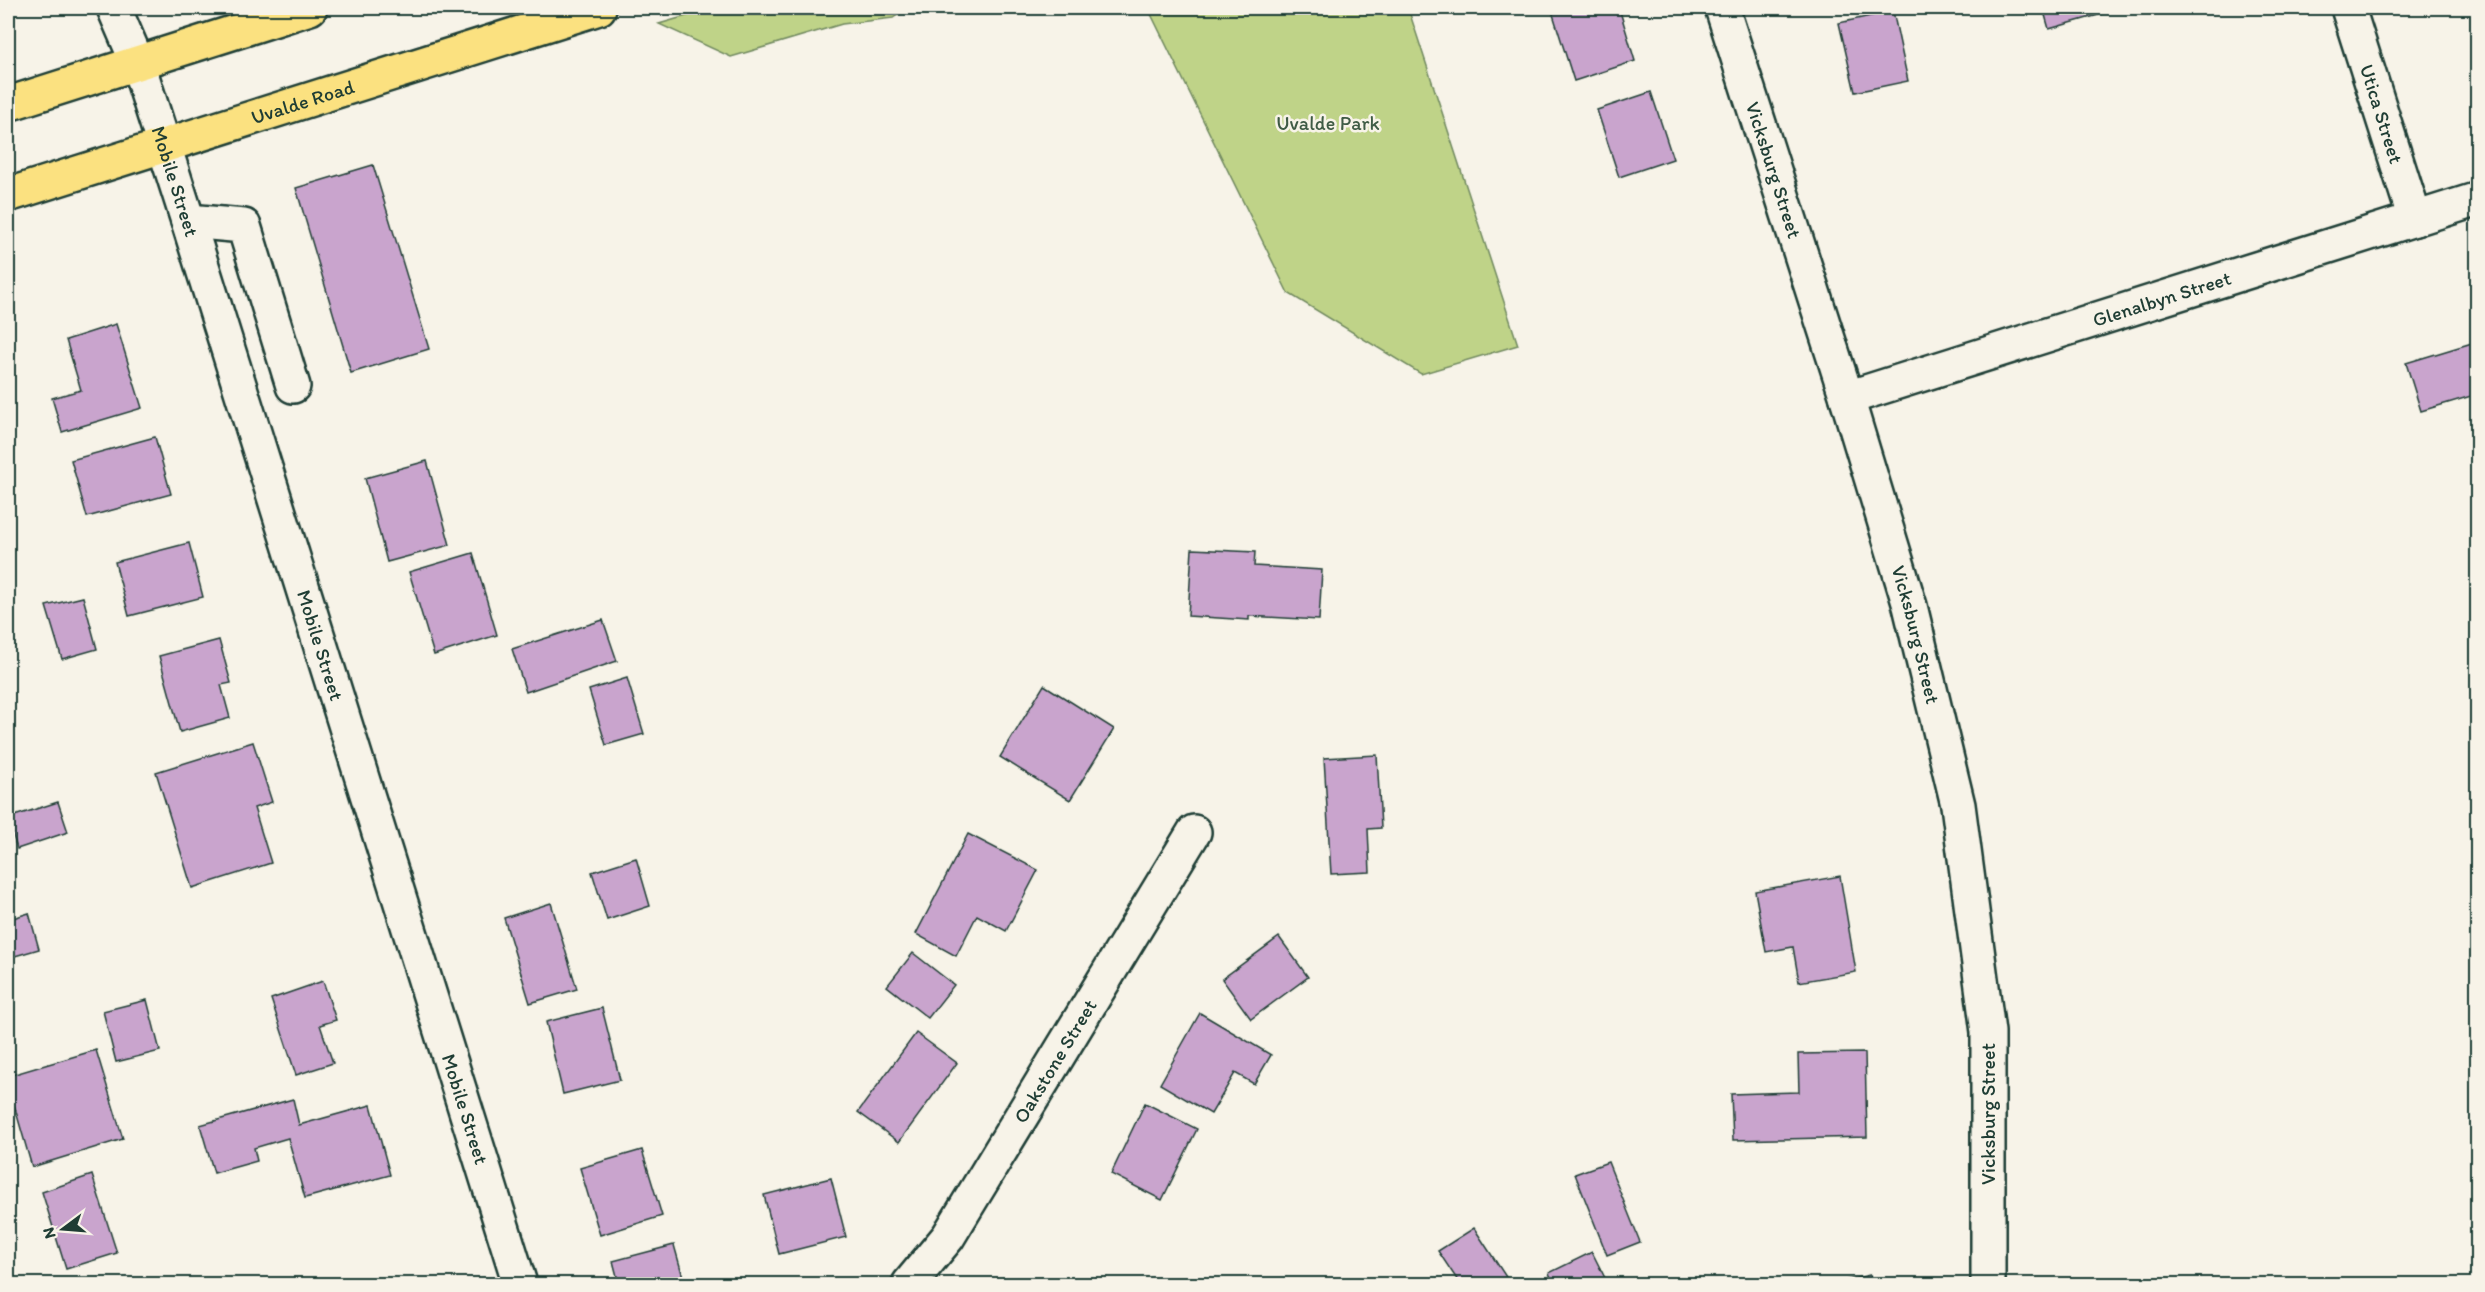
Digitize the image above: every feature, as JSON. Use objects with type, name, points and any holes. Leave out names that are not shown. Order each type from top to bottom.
[{"type":"main road","points":[[8,104],[310,8]]},
{"type":"main road","name":"Uvalde Road","points":[[8,195],[599,8]]},
{"type":"street","name":"Mobile Street","points":[[114,8],[138,64],[189,221],[520,1284]]},
{"type":"street","name":"Vicksburg Street","points":[[1722,8],[1847,398],[1910,606],[1958,805],[1988,1032],[1988,1284]]},
{"type":"street","name":"Utica Street","points":[[2348,8],[2415,219]]},
{"type":"street","name":"Glenalbyn Street","points":[[1847,398],[2478,199]]},
{"type":"street","points":[[189,221],[244,226],[293,386]]},
{"type":"street","name":"Oakstone Street","points":[[909,1284],[948,1237],[1194,832]]},
{"type":"green space","points":[[714,8],[908,8],[893,18],[842,24],[731,57],[659,24]]},
{"type":"green space","name":"Uvalde Park","points":[[1148,8],[1408,8],[1518,345],[1421,374],[1288,293]]},
{"type":"building","points":[[1551,8],[1619,8],[1635,61],[1574,81]]},
{"type":"building","points":[[2043,8],[2123,8],[2049,29]]},
{"type":"building","points":[[1893,11],[1908,81],[1855,92],[1839,23]]},
{"type":"building","points":[[1651,92],[1673,159],[1619,177],[1597,110]]},
{"type":"building","points":[[373,165],[429,349],[351,373],[296,188]]},
{"type":"building","points":[[116,324],[142,408],[62,432],[52,398],[81,390],[66,340]]},
{"type":"building","points":[[2472,343],[2478,360],[2478,394],[2421,411],[2406,363]]},
{"type":"building","points":[[155,437],[171,494],[87,517],[71,460]]},
{"type":"building","points":[[427,461],[450,545],[387,562],[365,478]]},
{"type":"building","points":[[189,543],[203,597],[129,616],[115,562]]},
{"type":"building","points":[[1192,549],[1255,552],[1254,566],[1322,570],[1319,620],[1249,616],[1249,620],[1188,616]]},
{"type":"building","points":[[473,553],[497,635],[434,655],[409,572]]},
{"type":"building","points":[[83,597],[97,649],[62,659],[46,606]]},
{"type":"building","points":[[603,620],[617,661],[526,692],[512,649]]},
{"type":"building","points":[[219,640],[231,683],[221,685],[230,718],[180,732],[159,656]]},
{"type":"building","points":[[627,678],[644,734],[606,745],[589,690]]},
{"type":"building","points":[[1044,685],[1114,729],[1070,800],[1000,757]]},
{"type":"building","points":[[253,742],[272,802],[254,808],[271,863],[192,888],[156,772]]},
{"type":"building","points":[[1377,755],[1381,828],[1368,829],[1370,872],[1331,874],[1324,758]]},
{"type":"building","points":[[58,802],[68,832],[17,849],[8,818]]},
{"type":"building","points":[[968,834],[1038,870],[1006,931],[977,915],[956,956],[916,934]]},
{"type":"building","points":[[636,858],[650,906],[607,920],[592,872]]},
{"type":"building","points":[[1840,876],[1856,972],[1799,982],[1793,947],[1766,952],[1755,891]]},
{"type":"building","points":[[8,897],[13,918],[29,913],[39,949],[8,958]]},
{"type":"building","points":[[551,903],[577,989],[530,1003],[504,918]]},
{"type":"building","points":[[1279,937],[1308,977],[1251,1019],[1222,979]]},
{"type":"building","points":[[913,953],[954,985],[928,1018],[887,986]]},
{"type":"building","points":[[323,981],[336,1020],[320,1025],[333,1063],[296,1075],[271,999]]},
{"type":"building","points":[[147,1000],[160,1051],[116,1062],[103,1011]]},
{"type":"building","points":[[602,1008],[620,1080],[563,1094],[546,1022]]},
{"type":"building","points":[[1200,1013],[1271,1055],[1254,1084],[1235,1073],[1211,1114],[1160,1084]]},
{"type":"building","points":[[916,1033],[957,1063],[899,1142],[858,1112]]},
{"type":"building","points":[[96,1050],[123,1139],[32,1167],[8,1084],[8,1076]]},
{"type":"building","points":[[1865,1053],[1867,1137],[1733,1140],[1731,1094],[1799,1092],[1798,1054]]},
{"type":"building","points":[[293,1099],[299,1125],[371,1105],[390,1175],[305,1198],[288,1138],[254,1148],[257,1161],[214,1173],[200,1125]]},
{"type":"building","points":[[1145,1103],[1197,1129],[1162,1200],[1111,1174]]},
{"type":"building","points":[[642,1150],[662,1216],[600,1235],[580,1168]]},
{"type":"building","points":[[1608,1162],[1640,1242],[1607,1255],[1575,1174]]},
{"type":"building","points":[[92,1175],[117,1253],[66,1269],[42,1192]]},
{"type":"building","points":[[831,1178],[846,1237],[779,1254],[764,1195]]},
{"type":"building","points":[[1474,1228],[1506,1277],[1495,1284],[1460,1284],[1438,1251]]},
{"type":"building","points":[[674,1245],[685,1284],[619,1284],[613,1261]]},
{"type":"building","points":[[1592,1252],[1608,1284],[1554,1284],[1549,1273]]},
{"type":"building","points":[[1870,1275],[1873,1284],[1832,1284]]}]
